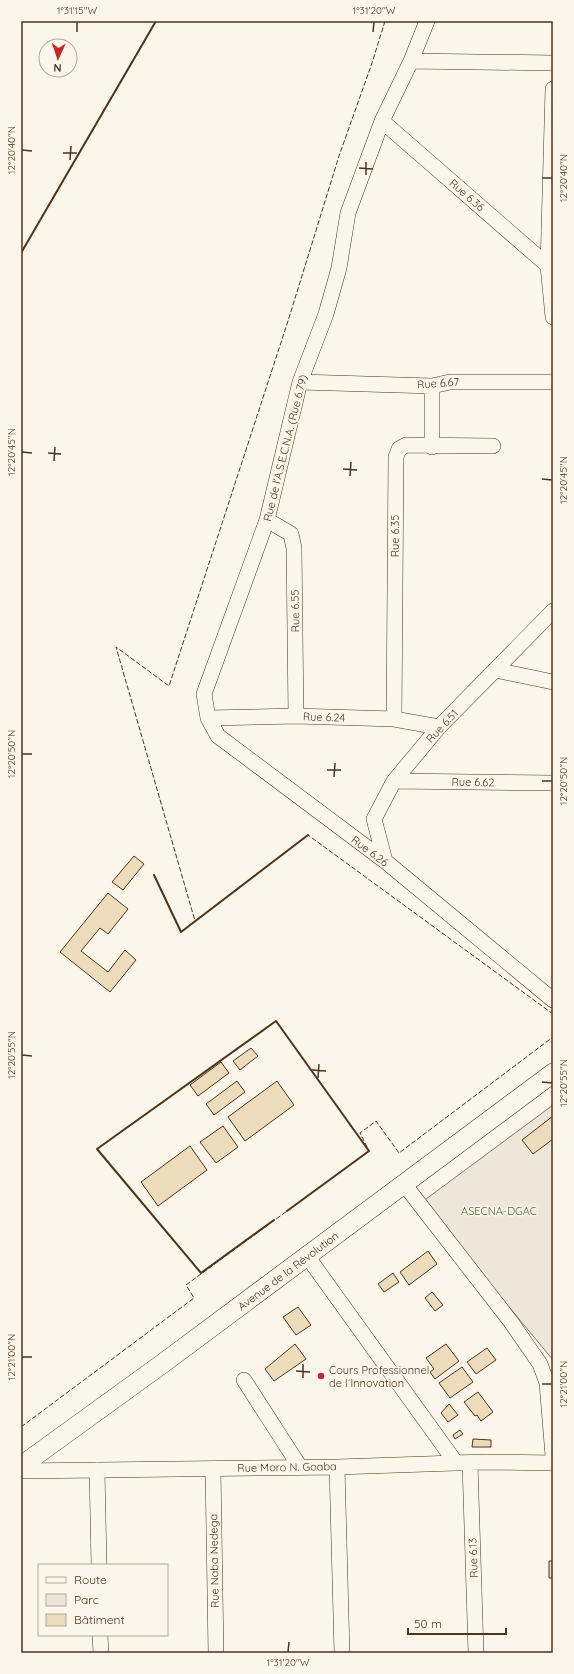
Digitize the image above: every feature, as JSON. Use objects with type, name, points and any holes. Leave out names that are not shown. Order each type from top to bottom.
[{"type":"main road","name":"Avenue de la Révolution","points":[[21,1466],[162,1364],[553,1074]]},
{"type":"street","name":"Rue de l'A.S.E.C.N.A. (Rue 6.79)","points":[[204,694],[267,520],[300,382],[328,306],[339,268],[348,213],[382,121],[411,61],[426,21]]},
{"type":"street","points":[[411,61],[553,63]]},
{"type":"street","points":[[553,89],[553,317]]},
{"type":"street","name":"Rue 6.36","points":[[382,121],[552,269]]},
{"type":"street","name":"Rue 6.67","points":[[300,382],[432,386],[450,382],[553,382]]},
{"type":"street","points":[[432,386],[432,447]]},
{"type":"street","name":"Rue 6.35","points":[[394,719],[396,457],[399,449],[406,445],[432,447],[493,446]]},
{"type":"street","name":"Rue 6.55","points":[[267,520],[291,534],[294,548],[296,716]]},
{"type":"street","name":"Rue 6.51","points":[[385,861],[374,819],[394,781],[439,727],[553,611]]},
{"type":"street","points":[[495,670],[553,682]]},
{"type":"street","name":"Rue 6.26","points":[[204,694],[208,718],[218,736],[385,861],[553,1000]]},
{"type":"street","name":"Rue 6.24","points":[[208,718],[296,716],[394,719],[439,727]]},
{"type":"street","name":"Rue 6.62","points":[[394,781],[553,783]]},
{"type":"street","points":[[404,1184],[511,1322],[540,1364],[547,1383],[553,1456]]},
{"type":"street","points":[[307,1256],[463,1463]]},
{"type":"street","points":[[244,1380],[300,1467]]},
{"type":"street","name":"Rue Moro N. Goaba","points":[[21,1471],[337,1467],[463,1463],[553,1463]]},
{"type":"street","name":"Rue 6.13","points":[[463,1463],[476,1653]]},
{"type":"street","points":[[337,1467],[342,1653]]},
{"type":"street","name":"Rue Naba Nedega","points":[[213,1468],[216,1653]]},
{"type":"street","points":[[97,1470],[99,1564]]},
{"type":"street","points":[[100,1636],[101,1653]]},
{"type":"green space","name":"ASECNA-DGAC","points":[[553,1105],[553,1360],[422,1202]]},
{"type":"building","points":[[134,856],[144,864],[123,890],[112,882]]},
{"type":"building","points":[[108,893],[128,909],[108,934],[100,928],[81,951],[108,972],[125,950],[136,960],[110,992],[60,952]]},
{"type":"building","points":[[251,1048],[258,1056],[240,1070],[233,1061]]},
{"type":"building","points":[[221,1062],[229,1073],[198,1096],[190,1085]]},
{"type":"building","points":[[237,1081],[245,1092],[214,1115],[206,1104]]},
{"type":"building","points":[[277,1081],[294,1105],[245,1141],[228,1117]]},
{"type":"building","points":[[553,1116],[553,1139],[533,1154],[522,1140]]},
{"type":"building","points":[[223,1126],[238,1147],[216,1163],[200,1142]]},
{"type":"building","points":[[190,1146],[207,1170],[158,1206],[141,1182]]},
{"type":"building","points":[[428,1251],[437,1264],[409,1285],[400,1272]]},
{"type":"building","points":[[393,1273],[399,1282],[384,1292],[378,1284]]},
{"type":"building","points":[[432,1292],[443,1305],[435,1311],[425,1298]]},
{"type":"building","points":[[298,1307],[311,1325],[296,1335],[283,1317]]},
{"type":"building","points":[[295,1344],[306,1359],[274,1381],[265,1369]]},
{"type":"building","points":[[446,1344],[459,1361],[435,1379],[430,1372],[434,1369],[426,1358]]},
{"type":"building","points":[[487,1348],[496,1360],[476,1374],[467,1362]]},
{"type":"building","points":[[462,1367],[473,1382],[450,1398],[439,1383]]},
{"type":"building","points":[[478,1392],[493,1412],[481,1421],[464,1402]]},
{"type":"building","points":[[449,1404],[458,1415],[448,1422],[441,1413]]},
{"type":"building","points":[[460,1430],[463,1434],[455,1439],[453,1435]]},
{"type":"building","points":[[473,1439],[491,1440],[491,1447],[472,1447]]},
{"type":"building","points":[[549,1561],[553,1561],[553,1578],[549,1578]]},
{"type":"fence","points":[[385,21],[372,63],[339,156],[288,321],[169,686],[116,647],[195,921],[308,835],[553,1014]]},
{"type":"fence","points":[[21,1427],[194,1298],[186,1285],[369,1151],[360,1133],[376,1121],[399,1153],[553,1037]]},
{"type":"wall","points":[[21,253],[156,21]]},
{"type":"wall","points":[[154,875],[181,932],[308,835]]},
{"type":"wall","points":[[274,1220],[201,1273],[97,1149],[276,1021],[369,1151],[287,1211]]},
{"type":"place","name":"Cours Professionnel de l´Innovation","points":[[321,1376]]}]
